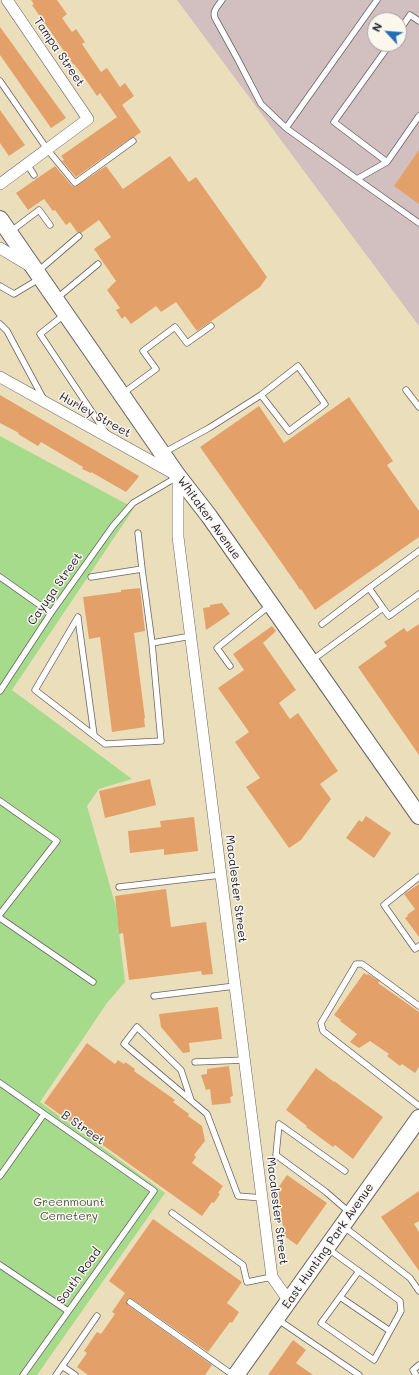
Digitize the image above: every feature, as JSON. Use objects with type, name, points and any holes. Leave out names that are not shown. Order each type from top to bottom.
[{"type":"main road","name":"Whitaker Avenue","points":[[0,219],[178,476],[209,516],[419,816]]},
{"type":"main road","name":"East Hunting Park Avenue","points":[[236,1375],[419,1118]]},
{"type":"street","name":"Tampa Street","points":[[7,0],[88,119],[48,149]]},
{"type":"street","points":[[0,184],[48,149]]},
{"type":"street","points":[[0,248],[37,272]]},
{"type":"street","name":"Hurley Street","points":[[0,377],[178,476]]},
{"type":"street","name":"Macalester Street","points":[[178,476],[178,537],[272,1277],[289,1301]]},
{"type":"lane","points":[[222,0],[215,10],[215,18],[261,104],[286,128],[419,223]]},
{"type":"lane","points":[[286,128],[377,0]]},
{"type":"lane","points":[[407,19],[410,15],[419,21]]},
{"type":"lane","points":[[384,52],[334,122],[387,162]]},
{"type":"lane","points":[[0,81],[48,149],[75,183],[133,141]]},
{"type":"lane","points":[[357,179],[387,162],[419,116]]},
{"type":"lane","points":[[27,164],[34,175]]},
{"type":"lane","points":[[10,232],[39,210],[50,226]]},
{"type":"lane","points":[[0,286],[14,294],[79,236]]},
{"type":"lane","points":[[55,299],[98,264]]},
{"type":"lane","points":[[66,313],[40,334],[110,438]]},
{"type":"lane","points":[[0,324],[7,331],[45,402]]},
{"type":"lane","points":[[122,394],[156,369],[143,351],[175,327],[187,344],[211,326]]},
{"type":"lane","points":[[162,453],[208,428],[261,395],[298,366],[325,404],[289,431],[261,395]]},
{"type":"lane","points":[[406,390],[419,407]]},
{"type":"lane","name":"Cayuga Street","points":[[0,691],[51,613],[113,526],[133,503],[178,476]]},
{"type":"lane","points":[[94,735],[78,617],[35,690],[105,744],[161,741],[152,643],[138,533]]},
{"type":"lane","points":[[322,624],[419,551]]},
{"type":"lane","points":[[91,577],[142,569]]},
{"type":"lane","points":[[0,577],[51,613]]},
{"type":"lane","points":[[370,588],[389,616],[419,594]]},
{"type":"lane","points":[[230,666],[217,648],[271,604]]},
{"type":"lane","points":[[310,661],[383,608]]},
{"type":"lane","points":[[152,643],[191,636]]},
{"type":"lane","points":[[0,801],[57,841],[0,914]]},
{"type":"lane","points":[[119,887],[221,875]]},
{"type":"lane","points":[[419,877],[384,905],[415,949],[419,946]]},
{"type":"lane","points":[[0,918],[93,982]]},
{"type":"lane","points":[[419,1006],[362,964],[356,964],[321,1023],[323,1031],[419,1106]]},
{"type":"lane","points":[[154,996],[235,986]]},
{"type":"lane","points":[[190,1100],[181,1070],[137,1027],[124,1044],[190,1100],[208,1114],[238,1196],[262,1198]]},
{"type":"lane","points":[[195,1062],[245,1060]]},
{"type":"lane","name":"B Street","points":[[0,1083],[154,1191]]},
{"type":"lane","points":[[0,1176],[44,1114]]},
{"type":"lane","points":[[345,1171],[278,1124],[276,1155],[326,1192],[347,1219],[410,1278],[419,1290]]},
{"type":"lane","name":"South Road","points":[[23,1375],[154,1191]]},
{"type":"lane","points":[[172,1213],[243,1265],[247,1282],[272,1277]]},
{"type":"lane","points":[[327,1247],[400,1300],[402,1311],[374,1360],[321,1323],[359,1271]]},
{"type":"lane","points":[[0,1265],[68,1311]]},
{"type":"lane","points":[[340,1297],[390,1331]]},
{"type":"lane","points":[[130,1302],[233,1375]]},
{"type":"lane","points":[[56,1375],[97,1316]]},
{"type":"lane","points":[[276,1319],[359,1375]]},
{"type":"lane","points":[[416,1375],[413,1370],[419,1365]]},
{"type":"lane","points":[[62,1366],[75,1375]]},
{"type":"shaded area","points":[[177,0],[419,0],[419,326]]},
{"type":"green space","name":"Greenmount Cemetery","points":[[0,436],[134,508],[12,690],[132,779],[99,789],[87,806],[116,907],[125,982],[107,1003],[40,1102],[165,1193],[37,1375],[0,1375]]},
{"type":"building","points":[[31,0],[57,0],[67,14],[62,18],[72,32],[76,29],[85,42],[82,44],[101,72],[107,68],[120,87],[125,83],[134,96],[122,105],[141,132],[76,177],[62,161],[64,160],[61,156],[117,117],[100,93],[97,96],[73,64],[32,5],[34,4]]},
{"type":"building","points":[[0,27],[66,118],[51,128],[0,55]]},
{"type":"building","points":[[0,110],[25,145],[9,156],[0,143]]},
{"type":"building","points":[[419,150],[419,204],[394,186]]},
{"type":"building","points":[[170,156],[189,182],[196,177],[267,277],[260,287],[197,331],[176,302],[161,312],[156,306],[131,324],[125,316],[122,319],[116,310],[120,308],[107,290],[116,281],[94,249],[111,237],[99,220],[81,233],[77,232],[70,222],[66,225],[55,210],[53,211],[44,199],[28,210],[16,193],[55,166],[72,186],[75,187],[106,166],[123,189]]},
{"type":"building","points":[[0,395],[139,476],[126,492],[91,472],[82,469],[83,467],[41,442],[38,446],[18,434],[19,433],[0,423]]},
{"type":"building","points":[[349,397],[393,461],[387,465],[419,511],[419,537],[315,610],[200,447],[259,406],[284,443]]},
{"type":"building","points":[[140,588],[145,631],[134,633],[145,727],[112,732],[100,637],[89,639],[83,597]]},
{"type":"building","points":[[222,603],[230,614],[206,630],[203,608]]},
{"type":"building","points":[[419,624],[419,755],[358,667],[387,646],[384,642],[404,628],[407,632]]},
{"type":"building","points":[[272,626],[276,631],[263,643],[296,690],[279,703],[290,719],[298,713],[338,771],[320,784],[331,799],[301,840],[289,848],[246,787],[260,778],[235,742],[249,732],[218,688],[244,670],[233,654]]},
{"type":"building","points":[[150,779],[156,805],[105,818],[99,791]]},
{"type":"building","points":[[366,816],[391,833],[374,858],[346,838],[359,820],[362,822]]},
{"type":"building","points":[[194,817],[198,851],[164,855],[164,849],[130,853],[128,831],[161,827],[160,821]]},
{"type":"building","points":[[419,884],[419,937],[405,918],[415,909],[404,894]]},
{"type":"building","points":[[166,889],[171,927],[206,922],[213,974],[202,975],[201,971],[129,980],[123,933],[119,934],[115,896]]},
{"type":"building","points":[[364,973],[379,981],[378,983],[419,1012],[419,1067],[415,1073],[402,1064],[400,1066],[387,1056],[389,1054],[370,1041],[359,1048],[350,1042],[357,1034],[334,1015]]},
{"type":"building","points":[[218,1007],[222,1039],[189,1043],[190,1052],[183,1053],[161,1027],[159,1014]]},
{"type":"building","points":[[87,1043],[115,1064],[118,1060],[124,1064],[125,1062],[135,1069],[134,1071],[175,1100],[173,1102],[189,1114],[188,1116],[202,1126],[205,1141],[194,1155],[196,1157],[192,1163],[223,1186],[214,1203],[212,1202],[202,1216],[44,1103]]},
{"type":"building","points":[[229,1066],[233,1096],[230,1097],[231,1103],[212,1105],[210,1089],[206,1090],[201,1075],[207,1074],[207,1069]]},
{"type":"building","points":[[316,1068],[383,1117],[353,1159],[335,1145],[333,1147],[286,1110]]},
{"type":"building","points":[[287,1175],[327,1203],[297,1245],[284,1236],[278,1188]]},
{"type":"building","points":[[419,1191],[419,1221],[414,1224],[419,1232],[419,1271],[381,1217]]},
{"type":"building","points":[[153,1219],[242,1282],[227,1303],[239,1312],[232,1323],[230,1322],[208,1352],[129,1298],[126,1301],[128,1305],[212,1365],[205,1375],[88,1375],[77,1367],[87,1353],[84,1351],[97,1332],[101,1334],[115,1314],[112,1312],[125,1293],[109,1281]]},
{"type":"building","points":[[293,1340],[306,1350],[296,1363],[313,1375],[268,1375]]}]
